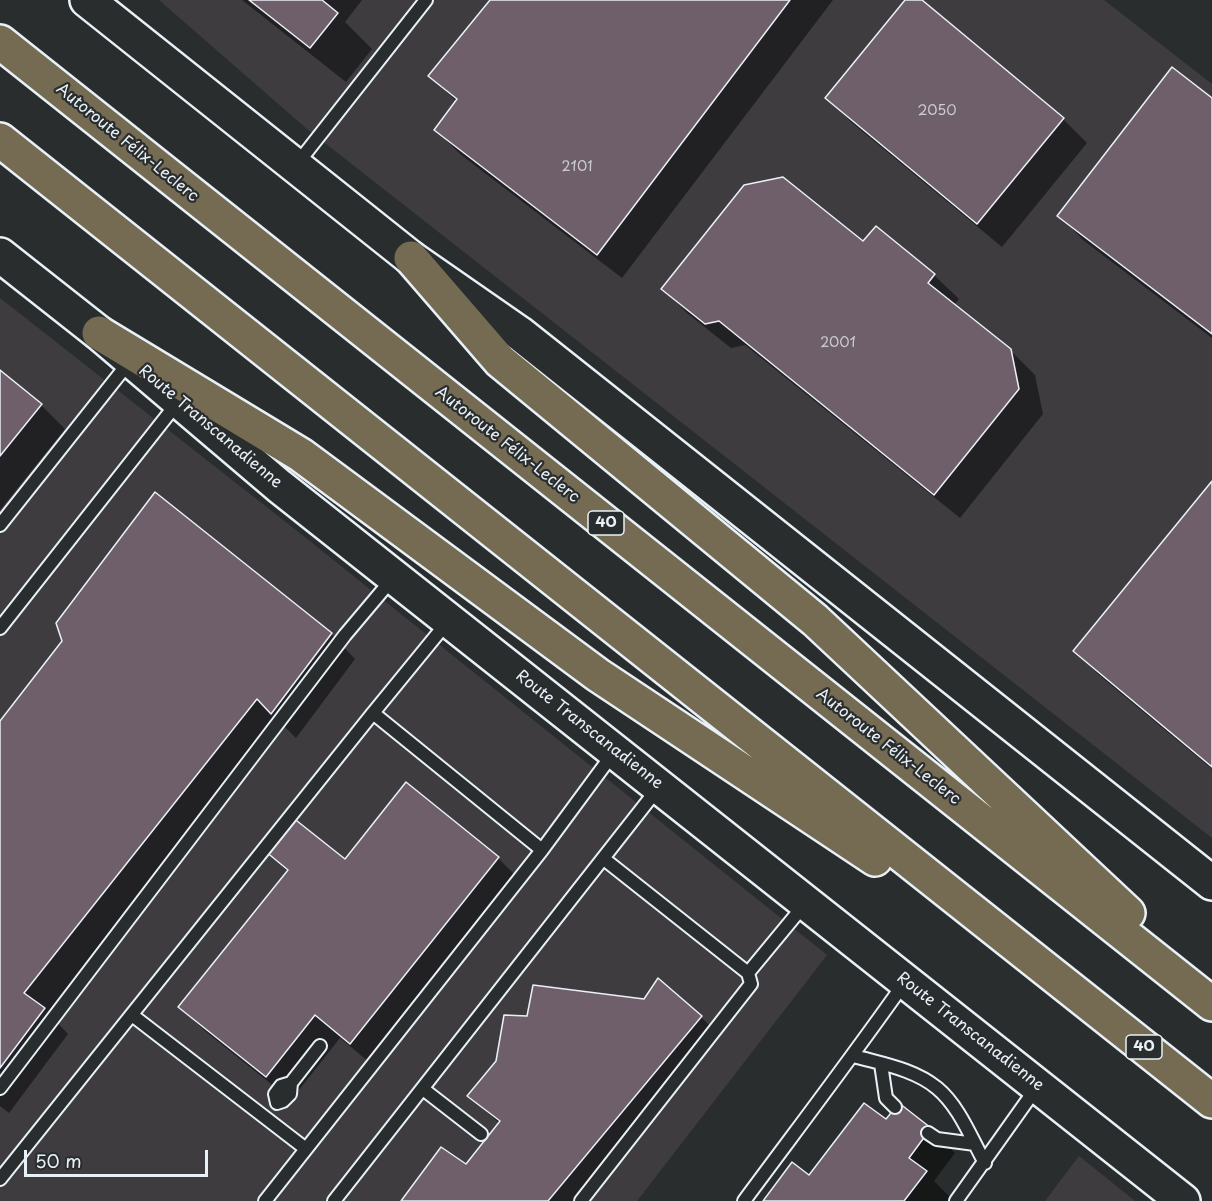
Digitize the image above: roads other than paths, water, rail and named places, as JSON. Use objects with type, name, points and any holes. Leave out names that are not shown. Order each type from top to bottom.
[{"type":"highway","name":"Autoroute Félix-Leclerc","points":[[0,42],[1212,1004]]},
{"type":"highway","name":"40","points":[[0,140],[1212,1101]]},
{"type":"highway","points":[[411,258],[500,361],[815,620],[1212,992]]},
{"type":"highway","points":[[99,333],[301,455],[598,675],[1076,993]]},
{"type":"main road","points":[[87,0],[411,258],[519,333],[1212,883]]},
{"type":"main road","name":"Route Transcanadienne","points":[[0,255],[99,333],[279,486],[1183,1201]]},
{"type":"lane","points":[[296,166],[426,0]]},
{"type":"lane","points":[[0,525],[131,360]]},
{"type":"lane","points":[[0,628],[179,401]]},
{"type":"lane","points":[[0,1088],[345,635],[394,577]]},
{"type":"lane","points":[[0,1179],[450,619]]},
{"type":"lane","points":[[373,714],[542,850]]},
{"type":"lane","points":[[265,1201],[542,850],[615,751]]},
{"type":"lane","points":[[334,1201],[660,786]]},
{"type":"lane","points":[[581,1201],[751,984],[748,973],[604,859]]},
{"type":"lane","points":[[748,973],[806,902]]},
{"type":"lane","points":[[744,1201],[813,1107],[854,1056],[906,982]]},
{"type":"lane","points":[[132,1015],[306,1149]]},
{"type":"lane","points":[[265,1118],[277,1103],[290,1094],[291,1083],[320,1046]]},
{"type":"lane","points":[[854,1056],[905,1070],[937,1088],[955,1109],[985,1163]]},
{"type":"lane","points":[[881,1064],[886,1098],[895,1107]]},
{"type":"lane","points":[[956,1201],[985,1163],[1037,1086]]},
{"type":"lane","points":[[423,1089],[481,1134]]},
{"type":"lane","points":[[928,1133],[937,1139],[975,1144]]}]
